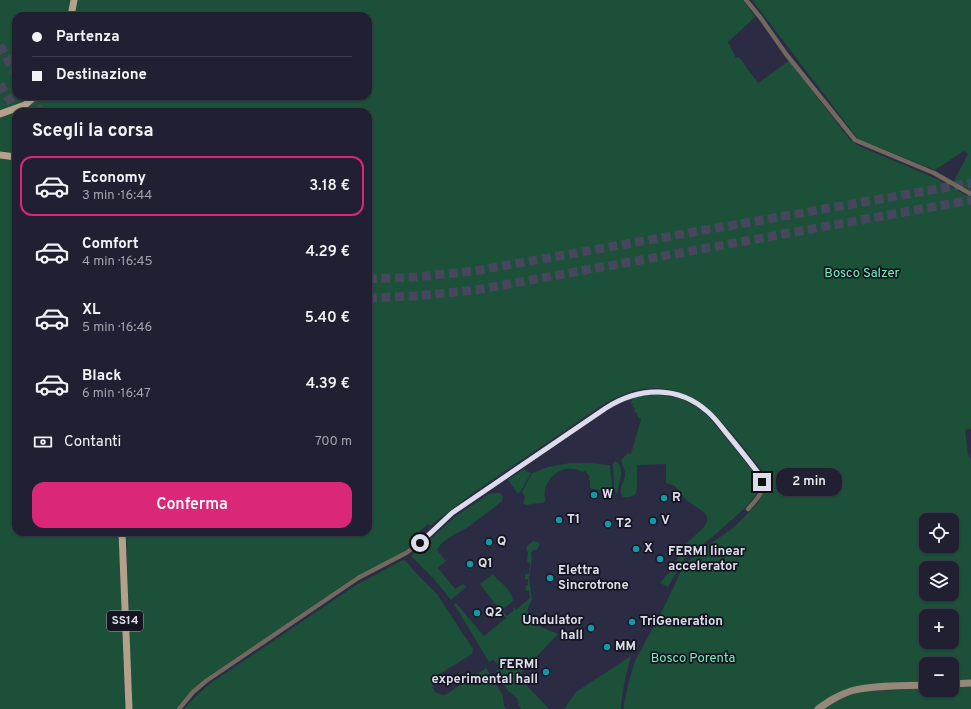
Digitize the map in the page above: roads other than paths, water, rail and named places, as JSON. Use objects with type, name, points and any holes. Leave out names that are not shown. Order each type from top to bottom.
[{"type":"main road","points":[[72,12],[74,0]]},
{"type":"main road","points":[[17,108],[25,105],[31,100]]},
{"type":"main road","points":[[0,114],[12,110]]},
{"type":"main road","points":[[0,155],[12,156]]},
{"type":"main road","name":"SS14","points":[[122,536],[129,709]]},
{"type":"main road","points":[[959,684],[971,683]]},
{"type":"main road","points":[[818,709],[836,697],[857,690],[919,686]]},
{"type":"street","points":[[746,0],[786,54],[855,140],[934,173],[971,194]]},
{"type":"street","points":[[179,709],[193,692],[206,681],[358,578],[406,553],[420,543],[452,513],[606,408],[627,396],[649,392],[670,393],[691,400],[712,416],[762,479],[762,492],[748,509]]},
{"type":"tunnel","points":[[0,45],[12,68]]},
{"type":"tunnel","points":[[0,84],[15,108]]},
{"type":"tunnel","points":[[32,100],[37,108]]},
{"type":"tunnel","points":[[372,279],[416,277],[474,271],[971,183]]},
{"type":"tunnel","points":[[372,298],[416,296],[476,290],[971,200]]},
{"type":"place","name":"W","points":[[594,495]]},
{"type":"place","name":"R","points":[[664,498]]},
{"type":"place","name":"T1","points":[[559,520]]},
{"type":"place","name":"V","points":[[653,521]]},
{"type":"place","name":"T2","points":[[608,524]]},
{"type":"place","name":"Q","points":[[489,542]]},
{"type":"place","name":"X","points":[[636,549]]},
{"type":"place","name":"FERMI linear accelerator","points":[[660,559]]},
{"type":"place","name":"Q1","points":[[470,564]]},
{"type":"place","name":"Elettra Sincrotrone","points":[[550,578]]},
{"type":"place","name":"Q2","points":[[477,613]]},
{"type":"place","name":"TriGeneration","points":[[632,622]]},
{"type":"place","name":"Undulator hall","points":[[591,628]]},
{"type":"place","name":"MM","points":[[607,647]]},
{"type":"place","name":"FERMI experimental hall","points":[[546,672]]},
{"type":"park label","name":"Bosco Salzer","points":[[862,274]]},
{"type":"park label","name":"Bosco Porenta","points":[[693,659]]}]
